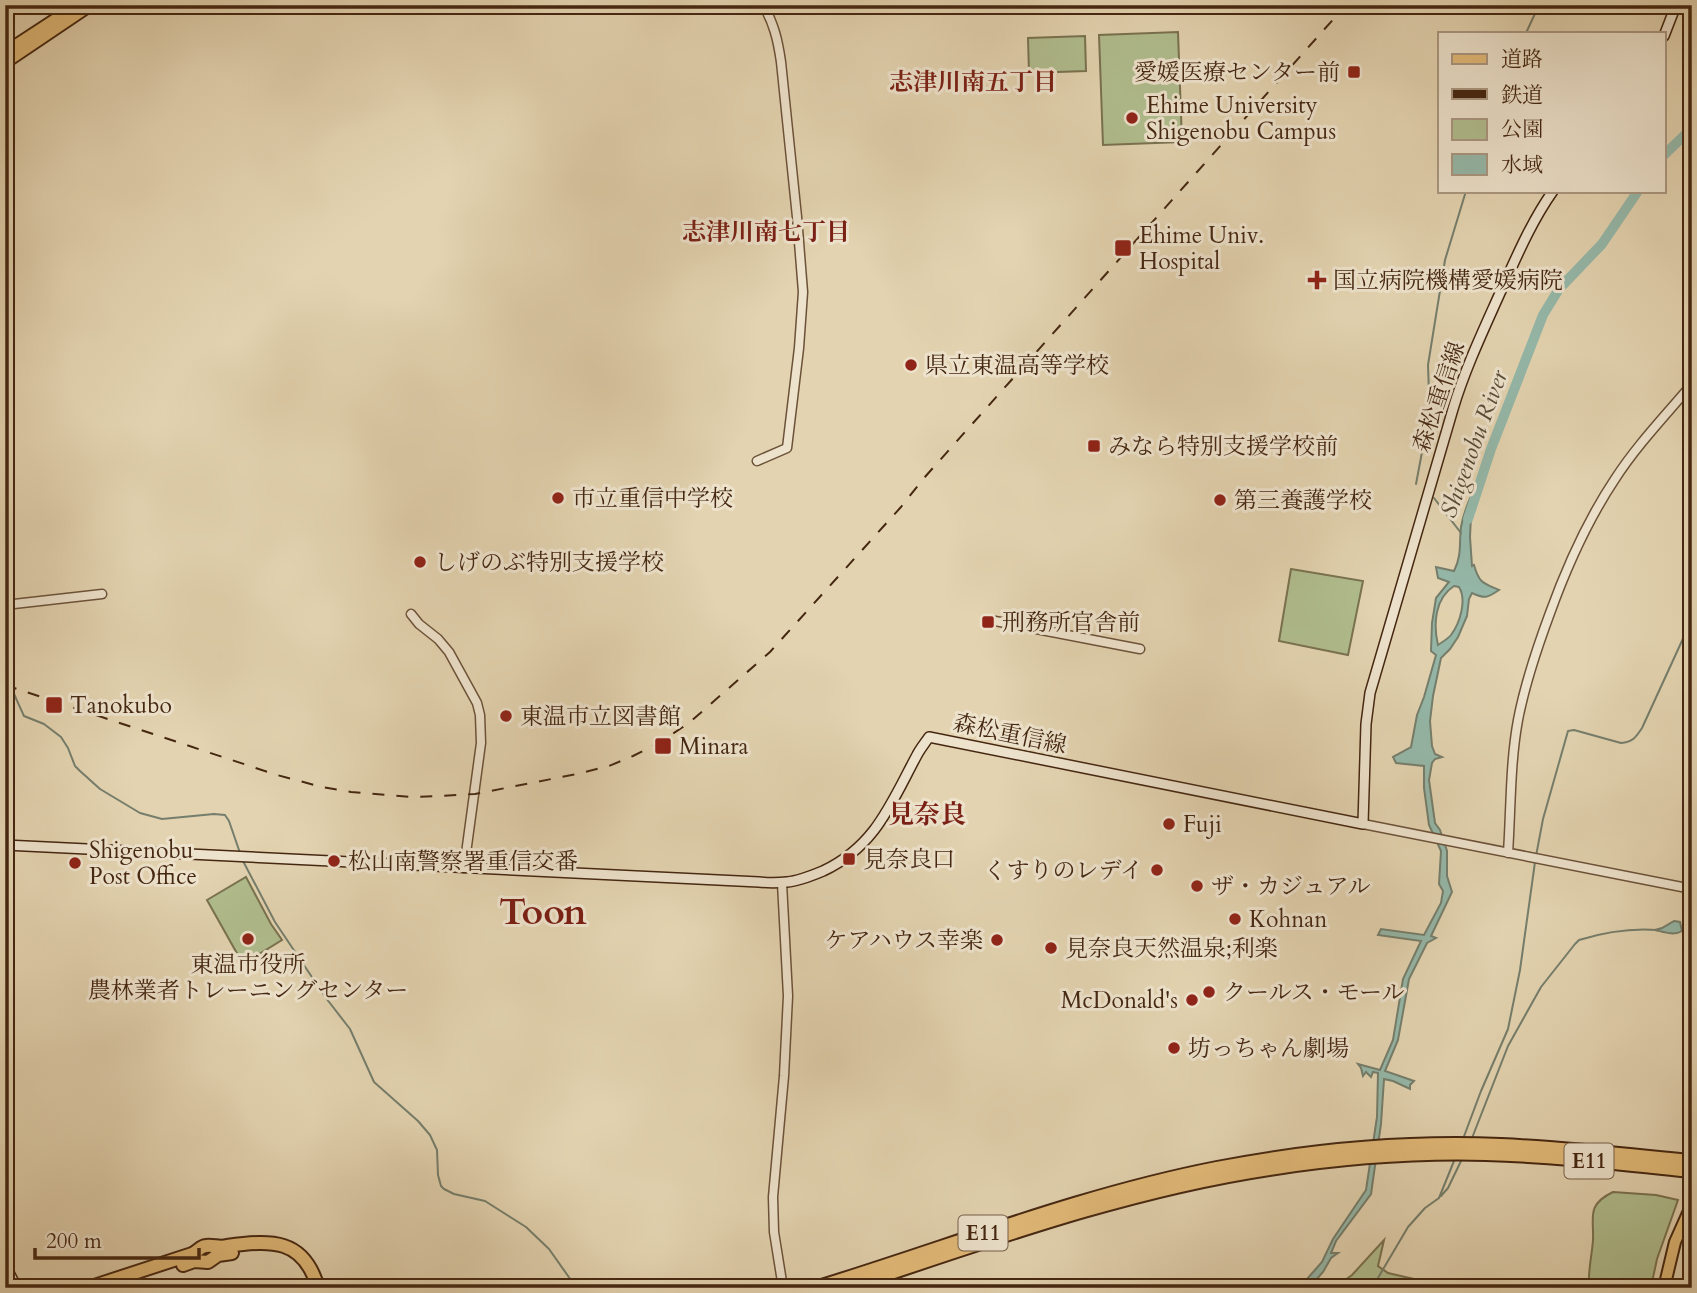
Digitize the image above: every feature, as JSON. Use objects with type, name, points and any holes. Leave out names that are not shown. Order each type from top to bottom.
[{"type":"highway","name":"E11","points":[[1486,1149],[1692,1171]]},
{"type":"highway","name":"E11","points":[[815,1288],[1026,1219],[1154,1187],[1308,1163],[1486,1149],[1574,1150],[1692,1161]]},
{"type":"highway","name":"E11","points":[[846,1288],[1154,1187]]},
{"type":"highway","points":[[88,1288],[192,1254],[207,1246],[219,1248],[256,1242],[279,1244],[298,1252],[311,1268],[318,1288]]},
{"type":"highway","points":[[109,1288],[194,1261],[208,1262],[218,1255],[270,1249],[293,1257],[300,1263],[309,1288]]},
{"type":"main road","points":[[5,52],[77,5]]},
{"type":"main road","points":[[5,63],[91,5]]},
{"type":"main road","points":[[1666,32],[1676,5]]},
{"type":"main road","name":"森松重信線","points":[[5,845],[782,883],[803,879],[836,864],[864,843],[887,812],[929,737],[1363,824],[1370,693],[1452,409],[1516,257],[1552,192]]},
{"type":"main road","points":[[1664,1288],[1675,1242],[1692,1204]]},
{"type":"main road","points":[[5,1265],[17,1288]]},
{"type":"street","points":[[757,461],[787,448],[803,292],[779,51],[772,21],[763,5]]},
{"type":"street","points":[[1508,853],[1518,721],[1530,671],[1561,584],[1582,536],[1615,478],[1650,431],[1692,384]]},
{"type":"street","points":[[5,605],[102,594]]},
{"type":"street","points":[[411,614],[449,652],[477,703],[480,715],[481,743],[464,867]]},
{"type":"street","points":[[995,621],[1140,649]]},
{"type":"street","points":[[1363,824],[1692,889]]},
{"type":"street","points":[[782,883],[788,996],[773,1204],[774,1232],[783,1288]]},
{"type":"green space","points":[[1178,32],[1182,142],[1103,145],[1099,35]]},
{"type":"green space","points":[[1085,36],[1086,71],[1029,73],[1028,38]]},
{"type":"green space","points":[[1291,569],[1363,581],[1348,655],[1279,641]]},
{"type":"green space","points":[[246,877],[282,940],[243,964],[207,900]]},
{"type":"green space","points":[[1613,1192],[1656,1195],[1678,1200],[1657,1259],[1651,1287],[1600,1288],[1589,1285],[1593,1212],[1604,1197]]},
{"type":"green space","points":[[1384,1240],[1378,1266],[1388,1273],[1453,1288],[1334,1288],[1352,1275]]},
{"type":"water","points":[[1472,494],[1472,566],[1474,565],[1482,582],[1499,590],[1486,597],[1472,593],[1467,616],[1458,637],[1441,658],[1433,696],[1430,721],[1432,746],[1435,754],[1442,757],[1432,763],[1429,780],[1435,823],[1447,851],[1447,876],[1452,892],[1431,936],[1436,938],[1427,943],[1409,979],[1398,1040],[1385,1071],[1414,1081],[1410,1089],[1384,1079],[1371,1194],[1336,1241],[1331,1253],[1338,1253],[1331,1258],[1309,1288],[1299,1288],[1322,1262],[1333,1239],[1366,1190],[1377,1117],[1378,1073],[1373,1072],[1371,1077],[1366,1072],[1363,1076],[1358,1064],[1380,1070],[1393,1040],[1403,979],[1421,941],[1378,935],[1381,929],[1424,935],[1441,903],[1441,851],[1429,825],[1424,766],[1396,763],[1393,757],[1411,747],[1417,715],[1436,655],[1431,651],[1436,598],[1449,582],[1438,578],[1436,567],[1454,571],[1457,565],[1462,523]],"holes":[[[1454,586],[1459,587],[1462,598],[1460,618],[1451,635],[1438,645],[1436,620],[1439,604],[1448,591]]]},
{"type":"water","points":[[1674,921],[1680,922],[1682,931],[1672,933],[1655,930],[1662,928]]},
{"type":"waterway","points":[[1526,32],[1539,5]]},
{"type":"waterway","name":"Shigenobu River","points":[[1666,153],[1692,128]]},
{"type":"waterway","points":[[1416,484],[1426,431],[1428,365],[1445,260],[1466,192]]},
{"type":"waterway","name":"Shigenobu River","points":[[1468,519],[1491,449],[1543,315],[1559,289],[1602,244],[1637,192]]},
{"type":"waterway","points":[[1434,498],[1461,533]]},
{"type":"waterway","points":[[1536,856],[1543,819],[1568,731],[1574,730],[1621,743],[1634,738],[1642,728],[1692,619]]},
{"type":"waterway","points":[[5,676],[8,677],[24,716],[44,724],[61,737],[75,766],[100,789],[140,813],[162,819],[225,815],[240,853]]},
{"type":"waterway","points":[[243,861],[275,922],[350,1029],[374,1082],[430,1135],[437,1150],[441,1186],[454,1194],[485,1201],[526,1227],[549,1249],[573,1283],[582,1288]]},
{"type":"waterway","points":[[1463,1139],[1508,1029],[1520,970],[1535,862]]},
{"type":"waterway","points":[[1472,1138],[1508,1046],[1541,987],[1575,944],[1579,940],[1608,933],[1657,930]]},
{"type":"waterway","points":[[1441,1196],[1448,1188],[1462,1159]]},
{"type":"waterway","points":[[1372,1288],[1408,1227],[1425,1208],[1439,1198],[1454,1161]]},
{"type":"railway","points":[[5,685],[277,775],[351,792],[411,797],[475,794],[609,766],[657,744],[689,723],[770,652],[1346,5]]},
{"type":"place","name":"愛媛医療センター前","points":[[1354,72]]},
{"type":"place","name":"Ehime University Shigenobu Campus","points":[[1132,118]]},
{"type":"place","name":"Ehime Univ. Hospital","points":[[1123,248]]},
{"type":"place","name":"国立病院機構愛媛病院","points":[[1317,280]]},
{"type":"place","name":"県立東温高等学校","points":[[911,365]]},
{"type":"place","name":"みなら特別支援学校前","points":[[1094,446]]},
{"type":"place","name":"市立重信中学校","points":[[558,498]]},
{"type":"place","name":"第三養護学校","points":[[1220,500]]},
{"type":"place","name":"しげのぶ特別支援学校","points":[[420,562]]},
{"type":"place","name":"刑務所官舎前","points":[[988,622]]},
{"type":"place","name":"Tanokubo","points":[[54,705]]},
{"type":"place","name":"東温市立図書館","points":[[506,716]]},
{"type":"place","name":"Minara","points":[[663,746]]},
{"type":"place","name":"Fuji","points":[[1169,824]]},
{"type":"place","name":"見奈良口","points":[[849,859]]},
{"type":"place","name":"松山南警察署重信交番","points":[[334,861]]},
{"type":"place","name":"Shigenobu Post Office","points":[[75,863]]},
{"type":"place","name":"くすりのレデイ","points":[[1157,870]]},
{"type":"place","name":"ザ・カジュアル","points":[[1197,886]]},
{"type":"place","name":"Kohnan","points":[[1235,919]]},
{"type":"place","name":"東温市役所 農林業者トレーニングセンター","points":[[248,939]]},
{"type":"place","name":"ケアハウス幸楽","points":[[997,940]]},
{"type":"place","name":"見奈良天然温泉;利楽","points":[[1051,948]]},
{"type":"place","name":"クールス・モール","points":[[1209,992]]},
{"type":"place","name":"McDonald's","points":[[1192,1000]]},
{"type":"place","name":"坊っちゃん劇場","points":[[1174,1048]]},
{"type":"district","name":"志津川南五丁目","points":[[973,82]]},
{"type":"district","name":"志津川南七丁目","points":[[766,232]]},
{"type":"district","name":"見奈良","points":[[927,814]]},
{"type":"district","name":"Toon","points":[[543,912]]}]
